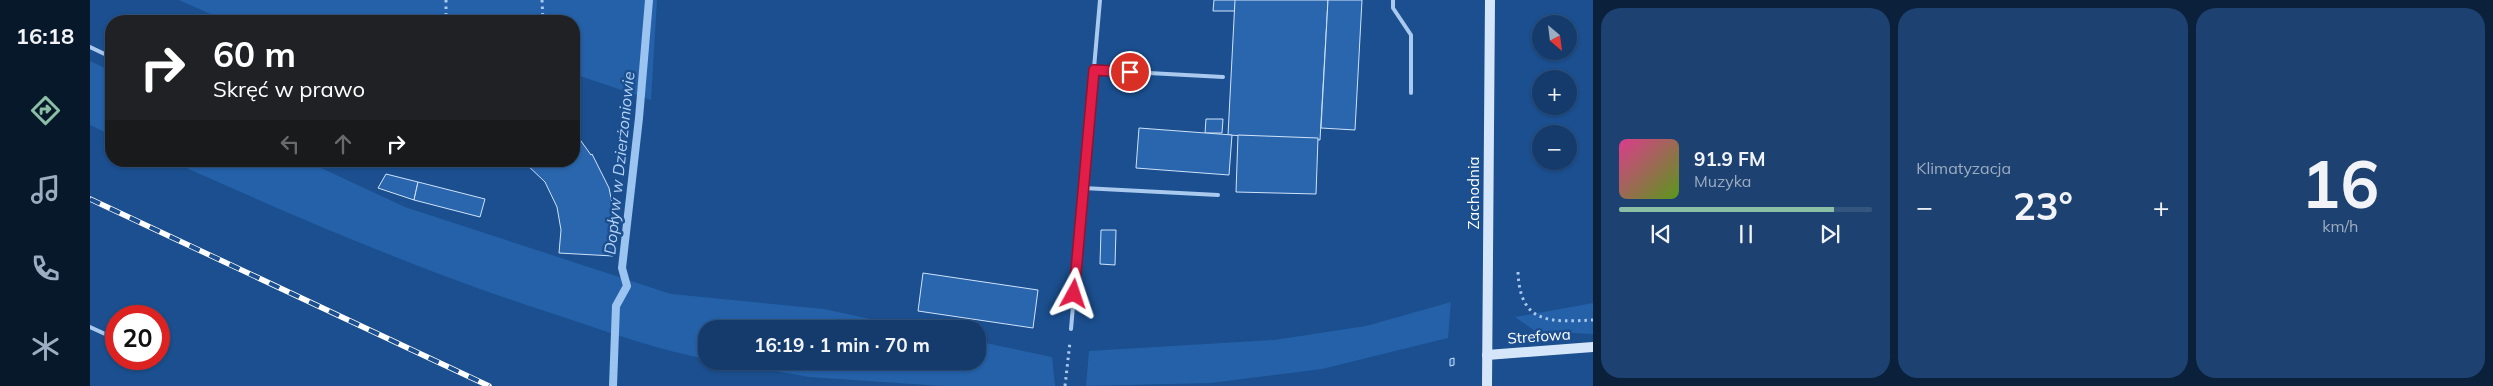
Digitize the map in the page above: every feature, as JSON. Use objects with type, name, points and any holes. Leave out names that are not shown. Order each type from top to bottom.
[{"type":"street","name":"Zachodnia","points":[[1487,386],[1490,0]]},
{"type":"street","name":"Strefowa","points":[[1487,355],[1593,348]]},
{"type":"lane","points":[[1071,329],[1100,0]]},
{"type":"lane","points":[[1393,0],[1393,8],[1411,35],[1411,93]]},
{"type":"lane","points":[[90,47],[105,54]]},
{"type":"lane","points":[[1094,70],[1222,77]]},
{"type":"lane","points":[[1083,188],[1218,195]]},
{"type":"lane","points":[[90,327],[105,334]]},
{"type":"path","points":[[446,0],[446,15]]},
{"type":"path","points":[[542,0],[542,15]]},
{"type":"path","points":[[1518,272],[1522,300],[1530,311],[1540,318],[1548,321],[1593,320]]},
{"type":"path","points":[[1065,386],[1071,329]]},
{"type":"shaded area","points":[[179,0],[657,0],[651,100],[580,76],[580,15],[213,15]]},
{"type":"shaded area","points":[[90,61],[105,68],[105,132],[90,125]]},
{"type":"shaded area","points":[[184,167],[319,167],[405,207],[671,294],[824,309],[875,320],[698,320],[698,357],[622,337],[521,303],[419,266],[319,226]]},
{"type":"shaded area","points":[[1451,302],[1448,338],[1322,369],[1210,383],[1086,386],[1089,351],[1274,340],[1366,326]]},
{"type":"shaded area","points":[[1593,303],[1593,334],[1535,331],[1515,317]]},
{"type":"shaded area","points":[[986,343],[1052,357],[1055,386],[942,386],[809,377],[770,370],[986,370]]},
{"type":"building","points":[[1214,0],[1236,0],[1235,11],[1213,11]]},
{"type":"building","points":[[1235,0],[1328,0],[1320,140],[1228,135]]},
{"type":"building","points":[[1328,0],[1362,0],[1355,130],[1321,128]]},
{"type":"building","points":[[1206,119],[1223,119],[1222,133],[1205,133]]},
{"type":"building","points":[[1139,128],[1232,135],[1229,175],[1136,168]]},
{"type":"building","points":[[1238,135],[1318,138],[1316,194],[1236,192]]},
{"type":"building","points":[[580,140],[592,154],[609,188],[614,213],[613,256],[559,253],[561,230],[557,207],[545,182],[529,167],[580,167]]},
{"type":"building","points":[[386,174],[418,182],[414,200],[378,188]]},
{"type":"building","points":[[418,182],[485,199],[480,217],[414,200]]},
{"type":"building","points":[[1101,230],[1116,230],[1115,265],[1100,264]]},
{"type":"building","points":[[923,273],[1038,290],[1033,328],[918,311]]},
{"type":"building","points":[[1454,358],[1454,365],[1450,366],[1450,359]]},
{"type":"waterway","name":"Dopływ w Dzierżoniowie","points":[[613,386],[616,306],[627,286],[622,268],[639,118],[649,0]]},
{"type":"railway","points":[[90,199],[489,386]]},
{"type":"route","points":[[1074,294],[1094,70],[1130,72]]}]
